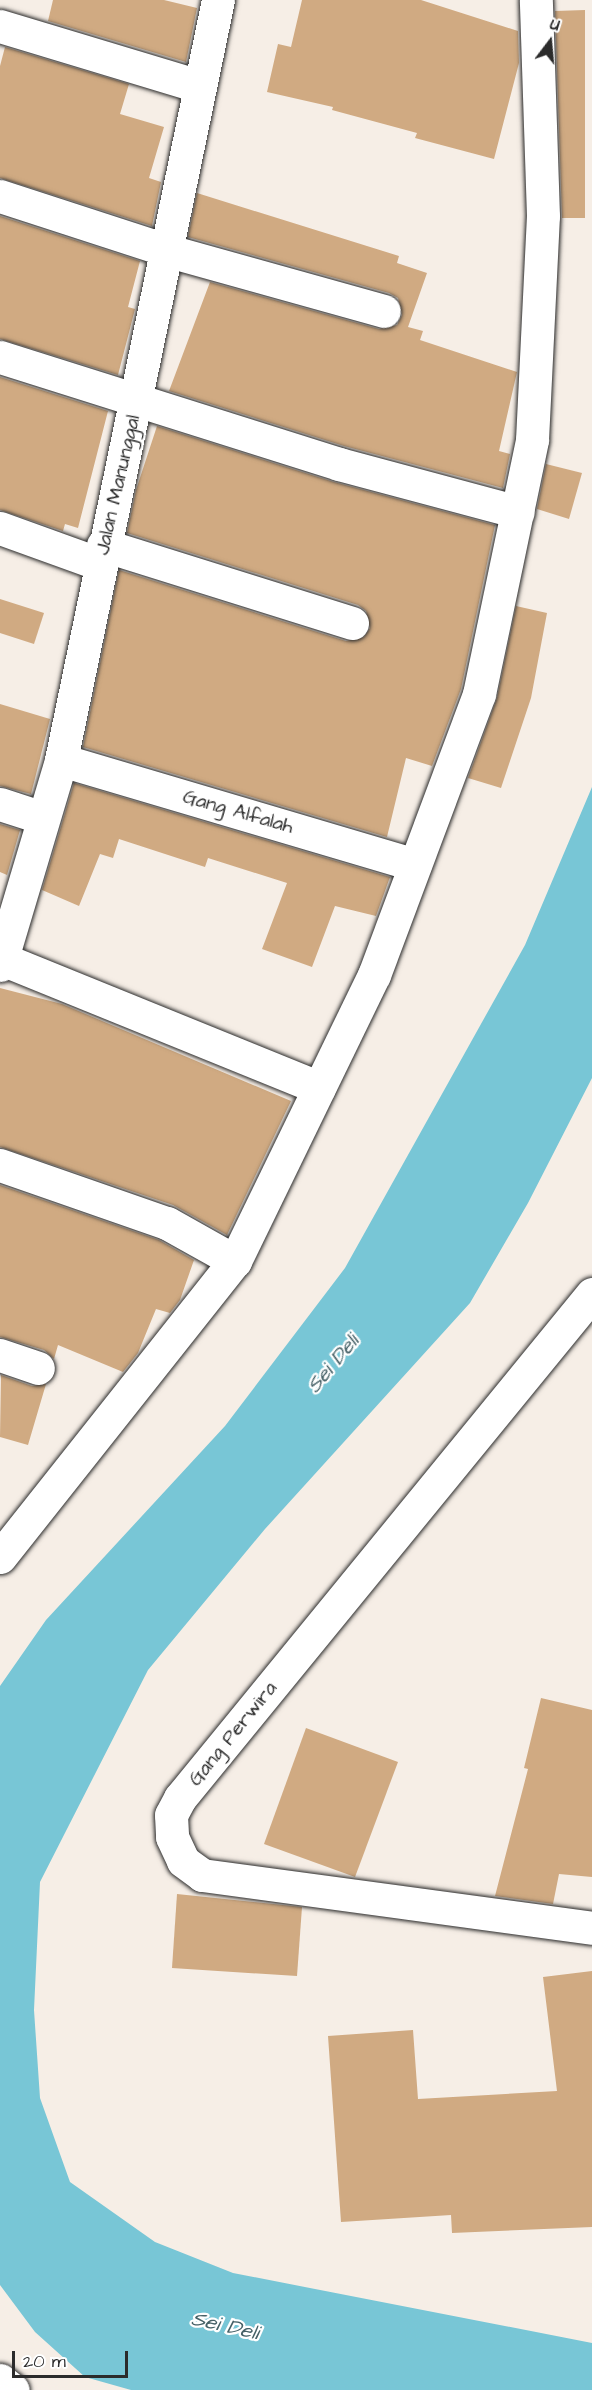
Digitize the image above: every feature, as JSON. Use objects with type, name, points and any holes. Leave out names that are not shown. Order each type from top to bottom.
[{"type":"street","name":"Jalan Manunggal","points":[[1,962],[61,760],[102,555],[169,251],[199,86],[218,0]]},
{"type":"street","points":[[0,1557],[236,1261],[374,975],[479,694],[532,440],[543,216],[536,0]]},
{"type":"street","points":[[0,26],[199,86]]},
{"type":"street","points":[[0,196],[169,251],[384,311]]},
{"type":"street","points":[[0,357],[339,465],[518,512]]},
{"type":"street","points":[[0,528],[352,623]]},
{"type":"street","name":"Gang Alfalah","points":[[61,760],[415,865]]},
{"type":"street","points":[[0,804],[44,818]]},
{"type":"street","points":[[1,962],[319,1088]]},
{"type":"street","points":[[0,1165],[167,1223],[236,1261]]},
{"type":"street","name":"Gang Perwira","points":[[592,1294],[180,1798],[171,1815],[172,1837],[183,1861],[202,1875],[592,1928]]},
{"type":"street","points":[[0,1355],[38,1368]]},
{"type":"street","points":[[0,2380],[13,2390]]},
{"type":"water","name":"Sei Deli","points":[[592,787],[592,1078],[528,1203],[470,1303],[265,1529],[148,1670],[40,1882],[34,2010],[40,2098],[70,2182],[155,2242],[233,2273],[592,2343],[592,2390],[131,2390],[85,2377],[35,2332],[0,2285],[0,1686],[46,1620],[225,1426],[345,1268],[525,945]]},
{"type":"building","points":[[53,0],[164,0],[197,8],[186,62],[48,21]]},
{"type":"building","points":[[302,0],[421,0],[518,31],[519,63],[494,159],[415,138],[417,133],[332,110],[333,107],[267,92],[278,44],[291,47]]},
{"type":"building","points":[[585,10],[585,218],[562,218],[555,11]]},
{"type":"building","points":[[5,47],[129,84],[120,114],[164,127],[149,178],[161,182],[152,226],[0,178],[0,66]]},
{"type":"building","points":[[197,193],[399,256],[397,263],[427,273],[408,327],[423,331],[420,340],[517,372],[499,451],[510,454],[503,488],[344,446],[169,391],[210,282],[379,329],[397,325],[402,315],[398,298],[389,293],[188,237]]},
{"type":"building","points":[[0,216],[140,261],[128,307],[135,309],[118,375],[0,339]]},
{"type":"building","points":[[0,377],[108,411],[78,528],[65,524],[63,531],[0,510]]},
{"type":"building","points":[[157,426],[334,482],[495,525],[461,689],[432,766],[406,758],[387,837],[83,747],[119,570],[346,641],[364,637],[370,628],[366,611],[358,605],[127,533],[136,490]]},
{"type":"building","points":[[546,464],[582,473],[569,519],[537,509]]},
{"type":"building","points":[[0,599],[44,613],[34,644],[0,633]]},
{"type":"building","points":[[516,606],[547,613],[531,698],[501,788],[468,778],[497,698]]},
{"type":"building","points":[[0,704],[50,719],[31,794],[0,786]]},
{"type":"building","points":[[74,783],[390,877],[376,916],[335,906],[312,967],[262,949],[287,883],[208,858],[205,867],[119,839],[113,858],[100,854],[79,906],[42,890]]},
{"type":"building","points":[[0,824],[20,830],[7,875],[0,872]]},
{"type":"building","points":[[0,988],[62,1004],[291,1101],[227,1235],[173,1205],[0,1147]]},
{"type":"building","points":[[0,1185],[159,1240],[194,1260],[180,1300],[170,1313],[156,1309],[138,1353],[123,1372],[58,1345],[54,1359],[44,1350],[0,1337]]},
{"type":"building","points":[[1,1375],[32,1386],[46,1384],[28,1445],[0,1437]]},
{"type":"building","points":[[541,1698],[592,1710],[592,1877],[559,1874],[553,1904],[495,1896],[528,1769],[524,1768]]},
{"type":"building","points":[[306,1728],[398,1762],[355,1877],[264,1844]]},
{"type":"building","points":[[177,1894],[302,1907],[297,1976],[172,1968]]},
{"type":"building","points":[[592,1971],[592,2227],[452,2233],[451,2215],[341,2222],[328,2036],[413,2030],[418,2099],[557,2091],[543,1977]]}]
